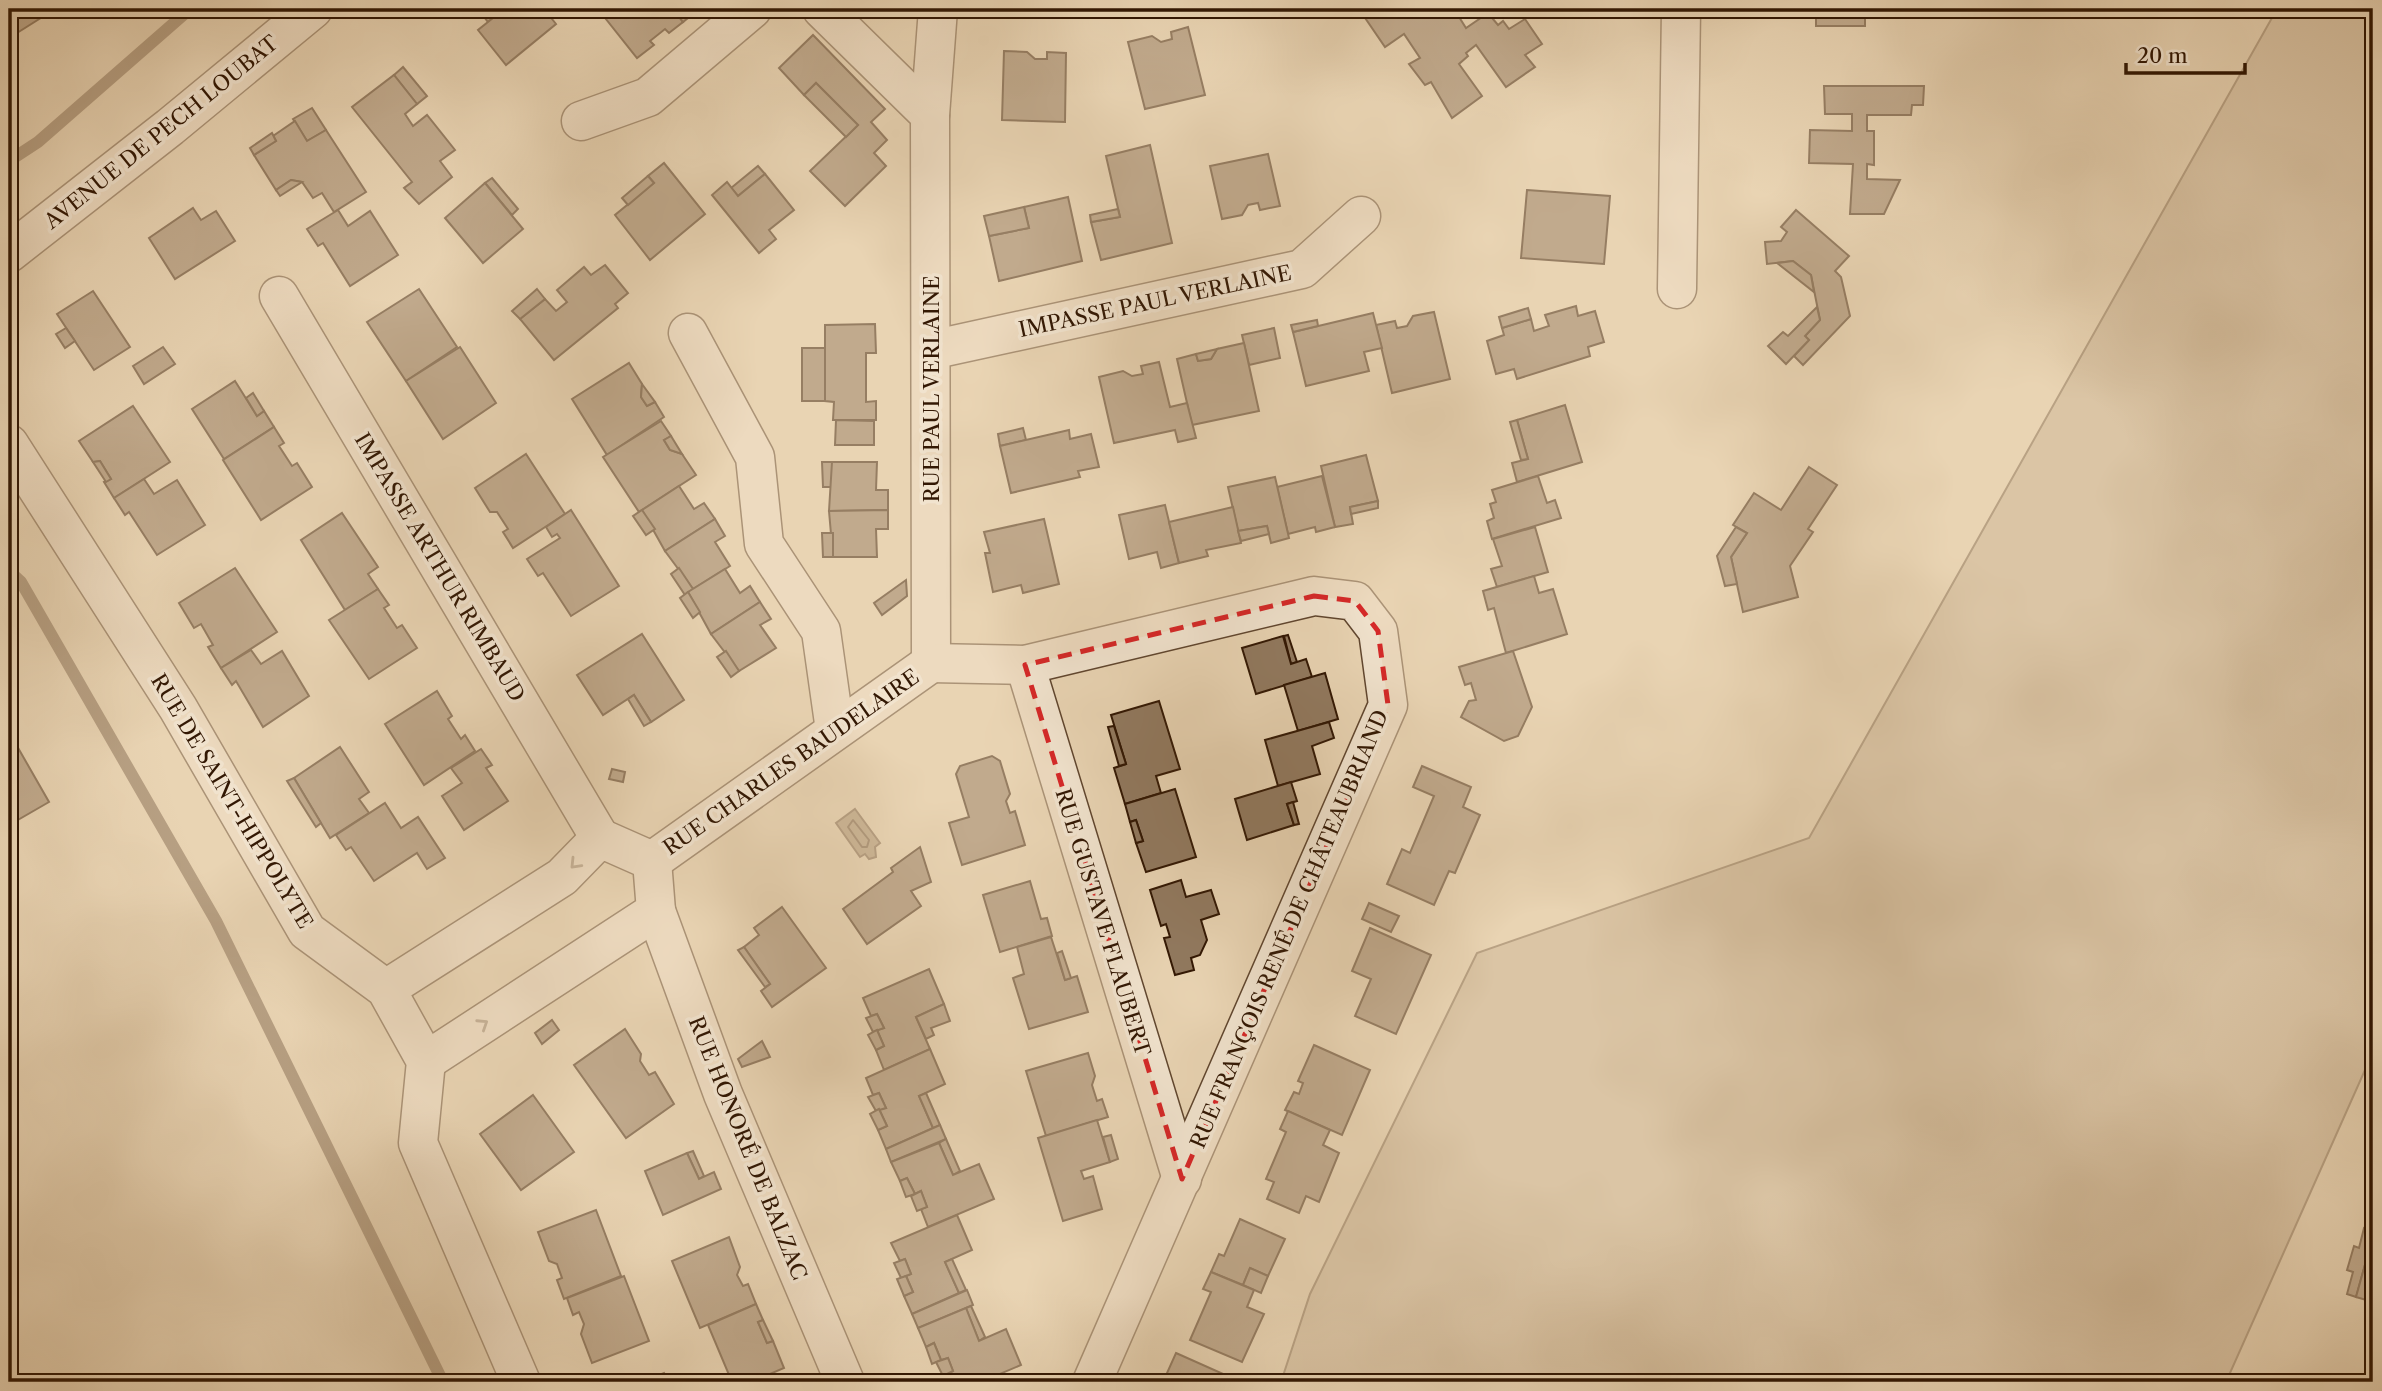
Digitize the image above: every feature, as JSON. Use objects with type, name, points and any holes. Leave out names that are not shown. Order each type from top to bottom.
[{"type":"street","name":"AVENUE DE PECH LOUBAT","points":[[9,253],[170,127],[313,9]]},
{"type":"street","points":[[581,121],[648,97],[752,9]]},
{"type":"street","points":[[821,9],[930,116]]},
{"type":"street","name":"RUE PAUL VERLAINE","points":[[931,663],[930,116],[937,9]]},
{"type":"street","points":[[1677,289],[1681,9]]},
{"type":"street","name":"IMPASSE PAUL VERLAINE","points":[[931,351],[1302,269],[1361,216]]},
{"type":"street","name":"IMPASSE ARTHUR RIMBAUD","points":[[279,296],[600,838]]},
{"type":"street","points":[[688,333],[755,457],[765,544],[821,631],[835,730]]},
{"type":"street","name":"RUE DE SAINT-HIPPOLYTE","points":[[9,444],[178,708],[307,931],[386,989],[426,1061]]},
{"type":"street","name":"RUE FRANÇOIS RENÉ DE CHÂTEAUBRIAND","points":[[931,663],[1025,666],[1314,596],[1355,601],[1378,631],[1388,705],[1092,1382]]},
{"type":"street","name":"RUE CHARLES BAUDELAIRE","points":[[652,861],[931,663]]},
{"type":"street","name":"RUE GUSTAVE FLAUBERT","points":[[1025,666],[1182,1179]]},
{"type":"street","points":[[386,989],[562,877],[600,838]]},
{"type":"street","name":"RUE CHARLES BAUDELAIRE","points":[[600,838],[652,861]]},
{"type":"street","name":"RUE CHARLES BAUDELAIRE","points":[[652,861],[656,911]]},
{"type":"street","points":[[522,1382],[418,1143],[426,1061],[656,911]]},
{"type":"street","name":"RUE HONORÉ DE BALZAC","points":[[656,911],[723,1094],[845,1382]]},
{"type":"highlighted area","points":[[1314,596],[1355,601],[1378,631],[1388,705],[1182,1179],[1025,665]]},
{"type":"shaded area","points":[[2277,9],[2373,9],[2373,1052],[2226,1382],[1281,1382],[1310,1294],[1477,953],[1809,838]]},
{"type":"water","points":[[855,809],[880,843],[875,847],[876,857],[869,859],[865,854],[860,857],[836,823]]},
{"type":"building","points":[[9,9],[55,9],[9,38]]},
{"type":"building","points":[[478,9],[493,9],[498,14],[488,22]]},
{"type":"building","points":[[493,9],[544,9],[556,24],[506,65],[478,30],[498,14]]},
{"type":"building","points":[[598,9],[673,9],[683,22],[669,33],[665,29],[650,41],[654,45],[637,58]]},
{"type":"building","points":[[673,9],[697,9],[698,10],[683,22]]},
{"type":"building","points":[[1359,9],[1454,9],[1466,28],[1488,13],[1498,25],[1503,21],[1509,29],[1525,19],[1542,44],[1525,55],[1535,67],[1506,87],[1476,45],[1466,53],[1468,56],[1459,64],[1482,96],[1452,118],[1431,82],[1425,85],[1409,64],[1420,58],[1404,34],[1385,47]]},
{"type":"building","points":[[1816,9],[1865,9],[1865,26],[1816,26]]},
{"type":"building","points":[[1188,27],[1205,95],[1145,109],[1128,42],[1152,36],[1161,42],[1172,39],[1171,32]]},
{"type":"building","points":[[813,35],[885,109],[871,122],[887,140],[874,153],[886,166],[845,206],[810,171],[858,125],[816,83],[804,95],[779,68]]},
{"type":"building","points":[[1004,51],[1027,52],[1035,59],[1047,59],[1047,52],[1066,53],[1065,122],[1002,120]]},
{"type":"building","points":[[403,67],[427,96],[417,104],[394,75]]},
{"type":"building","points":[[394,75],[417,104],[405,114],[413,126],[427,115],[455,150],[440,161],[452,177],[419,204],[404,188],[412,182],[352,107]]},
{"type":"building","points":[[816,83],[858,125],[846,137],[804,95]]},
{"type":"building","points":[[1824,86],[1924,86],[1923,105],[1912,105],[1911,115],[1867,115],[1867,131],[1874,131],[1874,165],[1867,164],[1867,179],[1900,180],[1884,214],[1850,214],[1853,164],[1809,163],[1810,130],[1852,131],[1852,114],[1825,114]]},
{"type":"building","points":[[312,108],[326,130],[307,141],[293,119]]},
{"type":"building","points":[[295,121],[307,141],[326,130],[366,192],[334,212],[322,193],[313,198],[302,182],[291,180],[276,190],[254,155],[276,141],[273,136]]},
{"type":"building","points":[[272,133],[276,141],[254,155],[250,148]]},
{"type":"building","points":[[1150,145],[1172,243],[1101,260],[1091,222],[1120,217],[1106,156]]},
{"type":"building","points":[[1268,154],[1280,206],[1260,210],[1258,203],[1248,205],[1242,215],[1222,219],[1210,166]]},
{"type":"building","points":[[664,163],[705,214],[650,260],[615,215],[654,183],[648,176]]},
{"type":"building","points":[[758,166],[765,174],[738,196],[731,188]]},
{"type":"building","points":[[765,174],[794,210],[769,230],[776,239],[759,253],[712,195],[727,182],[738,196]]},
{"type":"building","points":[[648,176],[654,183],[628,205],[622,198]]},
{"type":"building","points":[[492,178],[518,209],[512,215],[485,183]]},
{"type":"building","points":[[291,180],[302,182],[280,196],[276,190]]},
{"type":"building","points":[[485,183],[523,229],[483,263],[445,218]]},
{"type":"building","points":[[1527,190],[1610,196],[1604,264],[1521,258]]},
{"type":"building","points":[[1068,197],[1082,261],[999,281],[989,236],[1029,228],[1024,207]]},
{"type":"building","points":[[1024,207],[1029,228],[989,236],[984,216]]},
{"type":"building","points":[[193,208],[201,220],[216,211],[235,241],[175,279],[149,238]]},
{"type":"building","points":[[1118,209],[1120,217],[1091,222],[1090,215]]},
{"type":"building","points":[[338,210],[348,226],[370,211],[398,255],[350,286],[323,243],[318,246],[307,229]]},
{"type":"building","points":[[1796,210],[1849,256],[1835,271],[1841,277],[1850,316],[1803,365],[1794,356],[1809,340],[1805,336],[1820,320],[1811,275],[1793,261],[1767,264],[1765,242],[1781,241],[1787,232],[1781,227]]},
{"type":"building","points":[[1793,261],[1811,275],[1814,292],[1777,263]]},
{"type":"building","points":[[605,265],[628,293],[615,304],[618,308],[554,360],[520,319],[545,299],[556,311],[567,302],[557,290],[584,267],[591,275]]},
{"type":"building","points":[[419,289],[457,347],[406,381],[367,322]]},
{"type":"building","points":[[537,289],[545,299],[520,319],[512,311]]},
{"type":"building","points":[[93,291],[130,347],[94,370],[57,314]]},
{"type":"building","points":[[1576,306],[1578,316],[1595,311],[1604,342],[1588,347],[1590,356],[1517,379],[1514,369],[1496,374],[1487,341],[1504,335],[1502,328],[1531,319],[1534,331],[1549,326],[1545,315]]},
{"type":"building","points":[[1817,307],[1820,320],[1805,336],[1809,340],[1786,364],[1768,346],[1783,332],[1788,336]]},
{"type":"building","points":[[1528,308],[1531,319],[1502,328],[1499,317]]},
{"type":"building","points":[[1434,312],[1450,379],[1392,393],[1376,325],[1395,321],[1397,328],[1407,326],[1413,316]]},
{"type":"building","points":[[1373,313],[1382,348],[1364,352],[1369,371],[1306,386],[1293,332]]},
{"type":"building","points":[[1317,320],[1318,326],[1293,332],[1291,325]]},
{"type":"building","points":[[875,324],[876,353],[866,353],[866,402],[876,401],[876,420],[833,420],[834,402],[825,401],[825,325]]},
{"type":"building","points":[[66,328],[75,341],[65,348],[56,334]]},
{"type":"building","points":[[1274,328],[1280,358],[1249,365],[1242,335]]},
{"type":"building","points":[[1244,343],[1259,411],[1192,425],[1177,359],[1196,354],[1198,361],[1211,359],[1217,349]]},
{"type":"building","points":[[163,347],[175,364],[144,384],[133,366]]},
{"type":"building","points":[[460,347],[496,403],[443,439],[406,381]]},
{"type":"building","points":[[802,348],[825,348],[825,401],[802,401]]},
{"type":"building","points":[[1217,349],[1211,359],[1198,361],[1196,354]]},
{"type":"building","points":[[1159,362],[1170,407],[1187,403],[1196,438],[1178,442],[1175,430],[1114,443],[1099,377],[1123,371],[1132,376],[1143,374],[1141,366]]},
{"type":"building","points":[[629,363],[642,384],[641,397],[647,406],[655,402],[664,417],[607,455],[572,399]]},
{"type":"building","points":[[235,381],[257,416],[264,411],[274,427],[224,459],[192,409]]},
{"type":"building","points":[[642,384],[655,402],[647,406],[641,397]]},
{"type":"building","points":[[253,393],[264,411],[257,416],[246,398]]},
{"type":"building","points":[[1565,405],[1582,462],[1517,482],[1512,463],[1528,459],[1517,420]]},
{"type":"building","points":[[133,406],[170,462],[114,498],[104,482],[111,479],[100,461],[93,462],[79,441]]},
{"type":"building","points":[[836,420],[874,421],[874,445],[835,445]]},
{"type":"building","points":[[1517,420],[1528,459],[1521,460],[1510,422]]},
{"type":"building","points":[[661,421],[671,436],[664,440],[670,450],[682,454],[696,475],[639,512],[603,457]]},
{"type":"building","points":[[274,427],[284,443],[279,446],[292,466],[297,463],[312,487],[261,520],[223,460]]},
{"type":"building","points":[[1023,428],[1026,440],[1000,446],[998,434]]},
{"type":"building","points":[[1069,430],[1070,439],[1091,434],[1099,467],[1078,471],[1080,477],[1011,493],[1000,446]]},
{"type":"building","points":[[671,436],[682,454],[670,450],[664,440]]},
{"type":"building","points":[[526,454],[565,514],[513,548],[503,532],[508,529],[497,512],[490,512],[475,488]]},
{"type":"building","points":[[1366,455],[1378,501],[1350,507],[1353,524],[1335,527],[1321,466]]},
{"type":"building","points":[[100,461],[111,479],[106,482],[93,462]]},
{"type":"building","points":[[822,462],[832,462],[832,487],[823,487]]},
{"type":"building","points":[[832,462],[877,462],[876,490],[888,490],[888,510],[829,511]]},
{"type":"building","points":[[1809,467],[1837,485],[1808,529],[1813,532],[1790,566],[1798,597],[1743,612],[1731,557],[1747,533],[1733,525],[1754,493],[1781,510]]},
{"type":"building","points":[[1322,476],[1335,527],[1316,532],[1315,527],[1288,534],[1277,487]]},
{"type":"building","points":[[1538,476],[1547,503],[1555,500],[1561,518],[1492,539],[1487,521],[1494,518],[1490,504],[1496,502],[1492,490]]},
{"type":"building","points":[[1275,477],[1289,538],[1271,543],[1267,526],[1238,531],[1228,487]]},
{"type":"building","points":[[144,479],[154,494],[177,480],[205,525],[157,555],[129,512],[125,515],[114,498]]},
{"type":"building","points":[[679,486],[694,509],[704,503],[715,519],[665,551],[642,510]]},
{"type":"building","points":[[1378,501],[1378,508],[1351,514],[1350,507]]},
{"type":"building","points":[[1165,505],[1179,563],[1161,568],[1157,552],[1129,559],[1119,515]]},
{"type":"building","points":[[1233,507],[1241,543],[1206,550],[1208,556],[1179,563],[1169,522]]},
{"type":"building","points":[[571,510],[619,586],[571,616],[543,573],[538,576],[527,559],[560,538],[557,534],[552,537],[546,527]]},
{"type":"building","points":[[642,510],[655,529],[646,535],[633,516]]},
{"type":"building","points":[[888,510],[888,529],[876,529],[877,557],[833,557],[829,511]]},
{"type":"building","points":[[342,513],[378,567],[368,574],[378,589],[345,610],[301,540]]},
{"type":"building","points":[[715,519],[725,536],[715,542],[730,566],[693,589],[665,551]]},
{"type":"building","points":[[1044,519],[1059,584],[1023,593],[1021,585],[993,592],[985,553],[990,553],[984,532]]},
{"type":"building","points":[[1267,526],[1269,534],[1241,541],[1238,531]]},
{"type":"building","points":[[1535,527],[1548,572],[1497,587],[1491,569],[1502,566],[1493,539]]},
{"type":"building","points":[[1736,527],[1747,533],[1731,557],[1737,584],[1725,586],[1717,556]]},
{"type":"building","points":[[822,533],[833,533],[833,557],[823,557]]},
{"type":"building","points":[[235,568],[277,632],[221,668],[208,647],[213,645],[201,624],[194,628],[179,603]]},
{"type":"building","points":[[679,568],[693,589],[685,595],[671,574]]},
{"type":"building","points":[[725,569],[740,593],[750,586],[760,602],[711,634],[688,592]]},
{"type":"building","points":[[1534,576],[1539,593],[1553,589],[1567,634],[1506,653],[1494,608],[1488,610],[1483,591]]},
{"type":"building","points":[[906,580],[907,596],[882,615],[874,603]]},
{"type":"building","points":[[378,589],[389,605],[384,608],[397,628],[402,625],[417,648],[369,679],[329,620]]},
{"type":"building","points":[[688,592],[700,612],[693,618],[680,598]]},
{"type":"building","points":[[760,602],[771,619],[760,625],[776,648],[739,671],[711,634]]},
{"type":"building","points":[[642,634],[684,700],[651,722],[634,695],[603,715],[577,675]]},
{"type":"building","points":[[1288,635],[1297,662],[1291,664],[1284,636]]},
{"type":"building","points":[[1283,636],[1291,664],[1306,659],[1312,677],[1256,694],[1242,648]]},
{"type":"building","points":[[251,650],[261,664],[282,651],[309,696],[263,727],[236,681],[232,685],[221,668]]},
{"type":"building","points":[[726,651],[739,671],[731,677],[717,657]]},
{"type":"building","points":[[1513,651],[1532,707],[1518,736],[1504,741],[1461,717],[1469,701],[1476,700],[1471,683],[1465,685],[1459,667]]},
{"type":"building","points":[[1325,673],[1338,719],[1298,731],[1284,685]]},
{"type":"building","points":[[437,691],[452,716],[448,719],[461,739],[465,735],[475,751],[424,785],[385,724]]},
{"type":"building","points":[[634,695],[651,722],[644,726],[628,699]]},
{"type":"building","points":[[1159,701],[1180,769],[1156,776],[1161,793],[1125,804],[1114,768],[1126,764],[1111,715]]},
{"type":"building","points":[[1329,722],[1334,738],[1312,746],[1320,774],[1278,786],[1265,740]]},
{"type":"building","points":[[1114,726],[1126,764],[1119,766],[1108,727]]},
{"type":"building","points":[[9,732],[49,802],[9,825]]},
{"type":"building","points":[[340,747],[369,792],[359,799],[369,813],[330,838],[294,778]]},
{"type":"building","points":[[481,749],[492,765],[486,768],[508,801],[464,830],[442,796],[462,783],[451,768]]},
{"type":"building","points":[[992,756],[1000,761],[1010,794],[1006,801],[1010,813],[1015,811],[1025,845],[962,865],[949,823],[969,817],[956,774],[960,766]]},
{"type":"building","points":[[1422,766],[1471,787],[1463,807],[1480,815],[1455,873],[1449,871],[1434,905],[1387,884],[1402,849],[1410,853],[1434,796],[1413,787]]},
{"type":"building","points":[[612,769],[625,772],[623,782],[609,779]]},
{"type":"building","points":[[294,778],[321,823],[316,827],[287,781]]},
{"type":"building","points":[[1291,782],[1297,801],[1287,804],[1294,825],[1247,840],[1235,799]]},
{"type":"building","points":[[1175,789],[1196,857],[1146,872],[1136,843],[1143,841],[1136,820],[1130,822],[1125,804]]},
{"type":"building","points":[[1293,802],[1299,824],[1294,825],[1287,804]]},
{"type":"building","points":[[385,803],[401,828],[418,817],[445,858],[427,869],[417,853],[374,881],[351,847],[346,850],[336,835]]},
{"type":"building","points":[[1136,820],[1143,841],[1136,843],[1130,822]]},
{"type":"building","points":[[920,847],[931,882],[911,891],[921,906],[867,944],[843,909],[893,872],[891,868]]},
{"type":"building","points":[[1181,880],[1186,897],[1211,890],[1219,914],[1201,920],[1207,940],[1200,955],[1191,958],[1194,970],[1175,975],[1164,938],[1170,937],[1166,924],[1161,926],[1150,890]]},
{"type":"building","points":[[1030,881],[1041,919],[1047,918],[1052,936],[1000,952],[983,895]]},
{"type":"building","points":[[1369,903],[1399,916],[1391,932],[1362,919]]},
{"type":"building","points":[[782,907],[826,968],[772,1007],[761,991],[770,984],[744,947],[759,935],[754,928]]},
{"type":"building","points":[[1370,928],[1431,955],[1396,1034],[1355,1016],[1371,979],[1352,971]]},
{"type":"building","points":[[1051,937],[1065,980],[1077,976],[1088,1012],[1029,1029],[1013,978],[1024,974],[1017,947]]},
{"type":"building","points":[[744,947],[770,984],[765,987],[738,950]]},
{"type":"building","points":[[1062,951],[1071,978],[1065,980],[1057,953]]},
{"type":"building","points":[[929,969],[944,1004],[916,1017],[930,1049],[884,1070],[876,1050],[884,1046],[877,1030],[884,1028],[877,1014],[871,1016],[863,998]]},
{"type":"building","points":[[944,1004],[950,1021],[931,1028],[934,1035],[926,1039],[916,1017]]},
{"type":"building","points":[[877,1014],[884,1028],[873,1032],[866,1018]]},
{"type":"building","points":[[552,1020],[559,1030],[542,1044],[535,1033]]},
{"type":"building","points":[[625,1029],[641,1054],[640,1061],[649,1075],[655,1072],[674,1104],[626,1138],[574,1065]]},
{"type":"building","points":[[877,1030],[884,1046],[876,1050],[868,1035]]},
{"type":"building","points":[[762,1041],[770,1057],[742,1067],[738,1059]]},
{"type":"building","points":[[1314,1045],[1370,1070],[1342,1135],[1285,1110],[1294,1092],[1299,1094],[1303,1083],[1298,1081]]},
{"type":"building","points":[[930,1049],[945,1084],[919,1096],[933,1128],[886,1149],[878,1130],[887,1126],[879,1109],[886,1108],[879,1093],[873,1095],[866,1078]]},
{"type":"building","points":[[1088,1053],[1095,1076],[1092,1085],[1097,1101],[1102,1099],[1108,1117],[1046,1136],[1026,1071]]},
{"type":"building","points":[[879,1093],[886,1108],[876,1111],[868,1097]]},
{"type":"building","points":[[926,1093],[940,1125],[933,1128],[919,1096]]},
{"type":"building","points":[[533,1095],[574,1152],[521,1190],[480,1134]]},
{"type":"building","points":[[879,1109],[887,1126],[878,1130],[870,1114]]},
{"type":"building","points":[[1288,1111],[1330,1130],[1323,1145],[1339,1153],[1319,1202],[1306,1196],[1299,1213],[1267,1199],[1274,1182],[1266,1179],[1286,1132],[1280,1129]]},
{"type":"building","points":[[1097,1120],[1110,1162],[1081,1171],[1084,1179],[1093,1176],[1102,1209],[1063,1221],[1038,1138]]},
{"type":"building","points":[[940,1125],[946,1139],[891,1162],[886,1149]]},
{"type":"building","points":[[1111,1135],[1118,1159],[1110,1162],[1103,1137]]},
{"type":"building","points":[[946,1139],[960,1171],[953,1175],[939,1143]]},
{"type":"building","points":[[939,1143],[953,1175],[979,1164],[994,1199],[928,1227],[921,1209],[927,1207],[921,1191],[915,1194],[907,1178],[900,1181],[891,1162]]},
{"type":"building","points":[[693,1151],[704,1176],[699,1179],[687,1153]]},
{"type":"building","points":[[687,1153],[699,1179],[714,1172],[721,1189],[663,1215],[645,1171]]},
{"type":"building","points":[[907,1178],[915,1194],[906,1197],[900,1181]]},
{"type":"building","points":[[921,1191],[927,1207],[917,1211],[911,1196]]},
{"type":"building","points":[[596,1210],[621,1276],[564,1299],[557,1280],[562,1278],[557,1264],[549,1261],[538,1232]]},
{"type":"building","points":[[957,1215],[972,1250],[945,1262],[959,1293],[912,1314],[904,1296],[913,1292],[906,1276],[911,1274],[905,1259],[900,1261],[891,1243]]},
{"type":"building","points":[[1240,1219],[1285,1239],[1268,1276],[1250,1268],[1243,1285],[1211,1272],[1219,1254],[1224,1256]]},
{"type":"building","points":[[2364,1228],[2373,1231],[2373,1236],[2356,1297],[2347,1294],[2353,1272],[2347,1270],[2354,1246],[2359,1248]]},
{"type":"building","points":[[2373,1236],[2373,1302],[2356,1297]]},
{"type":"building","points":[[729,1237],[740,1267],[737,1275],[743,1286],[748,1284],[756,1304],[700,1328],[672,1261]]},
{"type":"building","points":[[905,1259],[911,1274],[901,1278],[894,1263]]},
{"type":"building","points":[[952,1259],[966,1290],[959,1293],[945,1262]]},
{"type":"building","points":[[1250,1268],[1268,1276],[1261,1293],[1243,1285]]},
{"type":"building","points":[[1211,1272],[1254,1290],[1247,1307],[1264,1314],[1242,1362],[1190,1340],[1211,1292],[1203,1289]]},
{"type":"building","points":[[624,1276],[649,1341],[592,1363],[581,1334],[584,1324],[579,1312],[573,1315],[567,1298]]},
{"type":"building","points":[[906,1276],[913,1292],[904,1296],[897,1279]]},
{"type":"building","points":[[967,1290],[973,1305],[918,1328],[912,1314]]},
{"type":"building","points":[[756,1304],[763,1320],[758,1322],[767,1343],[773,1341],[784,1368],[751,1382],[732,1382],[708,1325]]},
{"type":"building","points":[[971,1306],[985,1337],[979,1341],[966,1308]]},
{"type":"building","points":[[966,1308],[979,1341],[1006,1329],[1021,1365],[981,1382],[950,1382],[947,1374],[953,1371],[948,1358],[941,1360],[934,1343],[926,1347],[918,1328]]},
{"type":"building","points":[[763,1320],[773,1341],[767,1343],[758,1322]]},
{"type":"building","points":[[934,1343],[941,1360],[932,1364],[926,1347]]},
{"type":"building","points":[[1176,1353],[1230,1377],[1228,1382],[1163,1382]]},
{"type":"building","points":[[948,1358],[953,1371],[943,1376],[936,1362]]},
{"type":"building","points":[[664,1373],[668,1382],[641,1382]]},
{"type":"waterway","points":[[9,161],[38,142],[190,9]]},
{"type":"waterway","points":[[9,571],[21,582],[216,921],[443,1382]]}]
